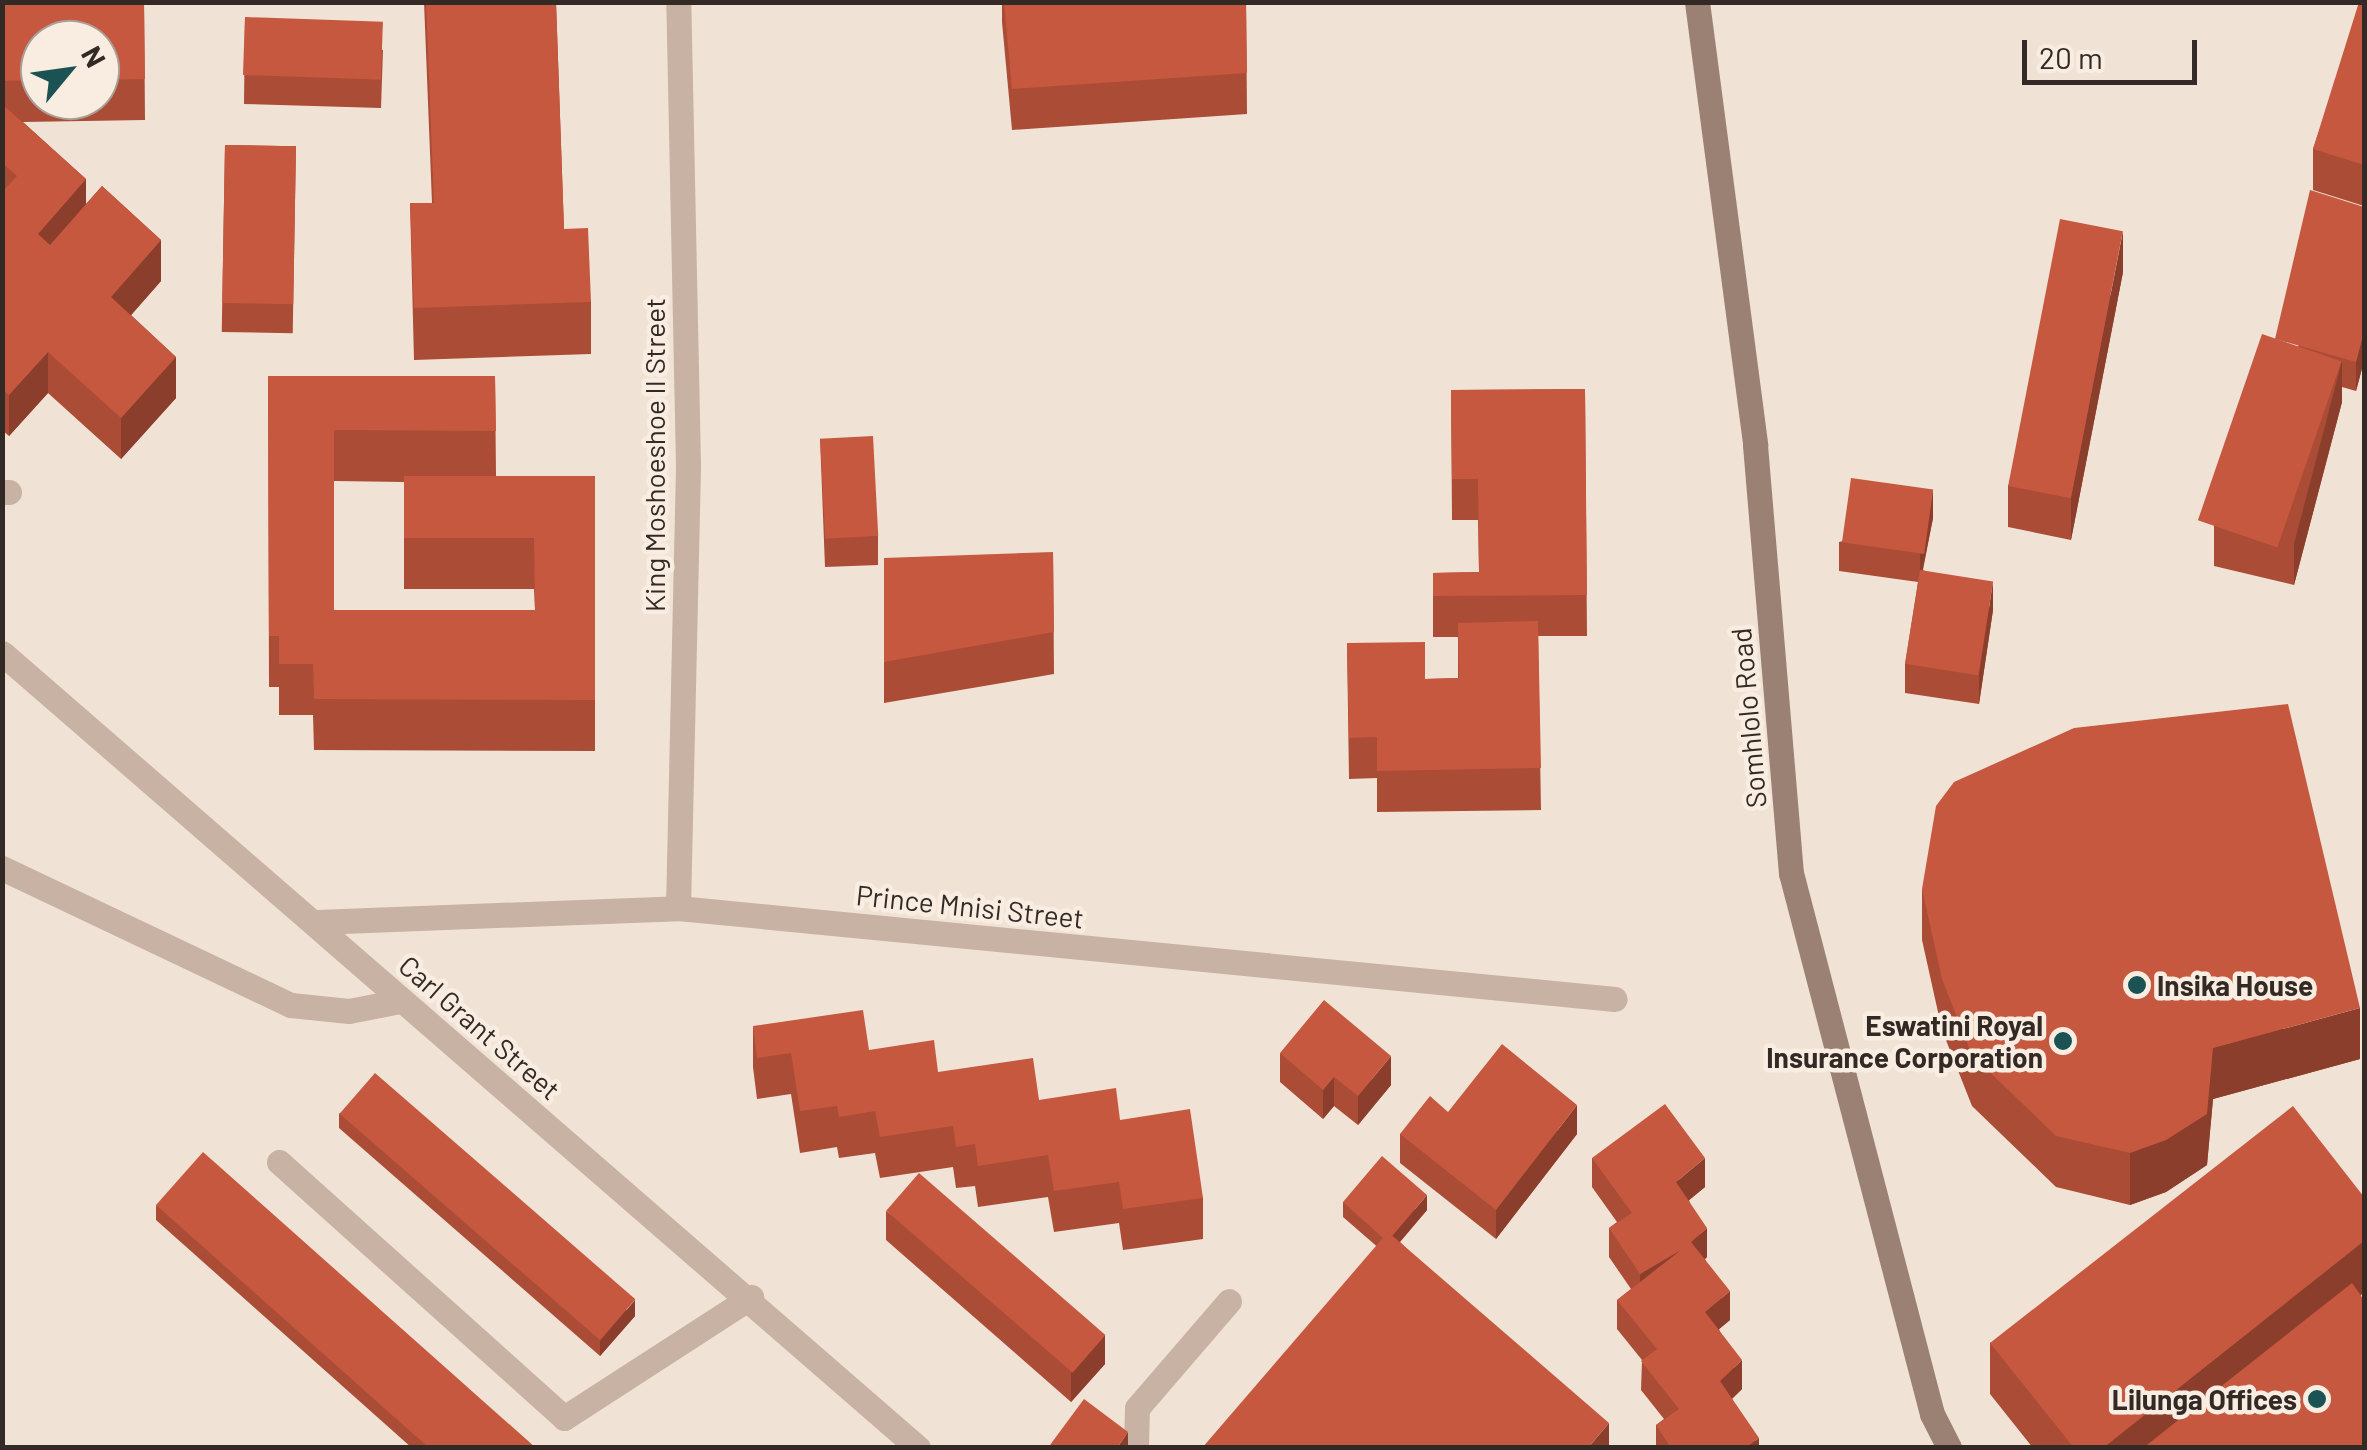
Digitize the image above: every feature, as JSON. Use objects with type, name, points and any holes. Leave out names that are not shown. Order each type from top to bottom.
[{"type":"main road","name":"Somhlolo Road","points":[[1697,2],[1755,446],[1790,872],[1932,1414],[1948,1448]]},
{"type":"main road","name":"Somhlolo Road","points":[[1930,1448],[1932,1414]]},
{"type":"street","name":"King Moshoeshoe II Street","points":[[678,2],[688,466],[678,908]]},
{"type":"street","name":"Carl Grant Street","points":[[2,653],[317,922],[400,1001],[752,1297],[918,1448]]},
{"type":"street","points":[[2,868],[291,1005],[348,1011],[400,1001]]},
{"type":"street","name":"Prince Mnisi Street","points":[[317,922],[678,908],[1615,999]]},
{"type":"street","points":[[279,1162],[564,1418],[752,1297]]},
{"type":"street","points":[[1136,1448],[1137,1408],[1230,1301]]},
{"type":"building","points":[[2,2],[144,2],[145,79],[120,80],[120,20],[20,20],[20,81],[2,81]]},
{"type":"building","points":[[426,2],[556,2],[564,229],[588,228],[591,302],[414,308],[410,203],[434,203]]},
{"type":"building","points":[[1004,2],[1246,2],[1247,73],[1012,89]]},
{"type":"building","points":[[2359,2],[2364,2],[2364,165],[2313,149]]},
{"type":"building","points":[[245,17],[383,22],[381,80],[243,75]]},
{"type":"building","points":[[2,104],[86,179],[38,234],[50,245],[102,186],[161,240],[111,297],[176,357],[121,418],[48,352],[9,395],[2,389],[2,192],[17,176],[2,163]]},
{"type":"building","points":[[225,145],[296,146],[293,304],[222,303]]},
{"type":"building","points":[[2310,190],[2364,207],[2364,332],[2356,362],[2275,339]]},
{"type":"building","points":[[2060,219],[2123,231],[2071,498],[2008,486]]},
{"type":"building","points":[[2262,334],[2341,361],[2277,548],[2198,520]]},
{"type":"building","points":[[268,376],[495,376],[496,431],[334,430],[334,610],[535,610],[534,538],[404,538],[404,476],[595,476],[595,700],[314,699],[313,664],[279,664],[279,636],[269,636]]},
{"type":"building","points":[[1585,389],[1587,595],[1433,596],[1433,573],[1479,572],[1478,479],[1452,479],[1451,390]]},
{"type":"building","points":[[873,436],[878,536],[825,539],[820,439]]},
{"type":"building","points":[[1851,478],[1933,490],[1924,554],[1842,542]]},
{"type":"building","points":[[1053,552],[1054,632],[884,662],[884,558]]},
{"type":"building","points":[[1920,570],[1993,582],[1978,675],[1905,664]]},
{"type":"building","points":[[1538,621],[1541,768],[1377,771],[1377,737],[1349,738],[1347,643],[1425,642],[1425,679],[1459,678],[1458,623]]},
{"type":"building","name":"Insika House","points":[[2288,704],[2360,1008],[2213,1048],[2207,1114],[2166,1140],[2130,1153],[2056,1136],[1972,1055],[1942,979],[1922,889],[1936,806],[1954,782],[2074,728]]},
{"type":"building","points":[[1324,1000],[1391,1056],[1358,1096],[1334,1077],[1323,1090],[1280,1053]]},
{"type":"building","points":[[863,1010],[869,1050],[934,1040],[938,1072],[1033,1058],[1039,1100],[1116,1088],[1120,1120],[1190,1109],[1203,1198],[1123,1209],[1119,1182],[1054,1191],[1048,1155],[978,1166],[975,1144],[956,1147],[953,1126],[880,1137],[875,1111],[839,1117],[837,1106],[800,1111],[791,1053],[757,1058],[753,1026]]},
{"type":"building","points":[[1502,1044],[1577,1105],[1496,1210],[1400,1134],[1430,1096],[1448,1112]]},
{"type":"building","points":[[375,1073],[635,1299],[600,1340],[340,1114]]},
{"type":"building","points":[[1665,1104],[1705,1158],[1676,1182],[1707,1228],[1691,1242],[1730,1291],[1705,1312],[1742,1360],[1720,1381],[1759,1438],[1745,1448],[1671,1448],[1656,1425],[1679,1409],[1641,1361],[1657,1349],[1617,1300],[1681,1250],[1640,1274],[1609,1228],[1632,1213],[1592,1158]]},
{"type":"building","points":[[2293,1106],[2364,1197],[2364,1241],[2103,1448],[2074,1448],[1990,1343]]},
{"type":"building","points":[[203,1152],[536,1448],[429,1448],[156,1205]]},
{"type":"building","points":[[1382,1156],[1427,1195],[1392,1236],[1388,1232],[1383,1238],[1343,1202]]},
{"type":"building","points":[[919,1173],[1105,1335],[1073,1373],[886,1211]]},
{"type":"building","points":[[1388,1232],[1609,1423],[1588,1448],[1202,1448]]},
{"type":"building","points":[[2352,1283],[2364,1300],[2364,1448],[2143,1448]]},
{"type":"building","points":[[1084,1399],[1128,1432],[1117,1448],[1050,1445]]},
{"type":"place","name":"Insika House","points":[[2137,985]]},
{"type":"place","name":"Eswatini Royal Insurance Corporation","points":[[2063,1041]]},
{"type":"place","name":"Lilunga Offices","points":[[2317,1399]]}]
